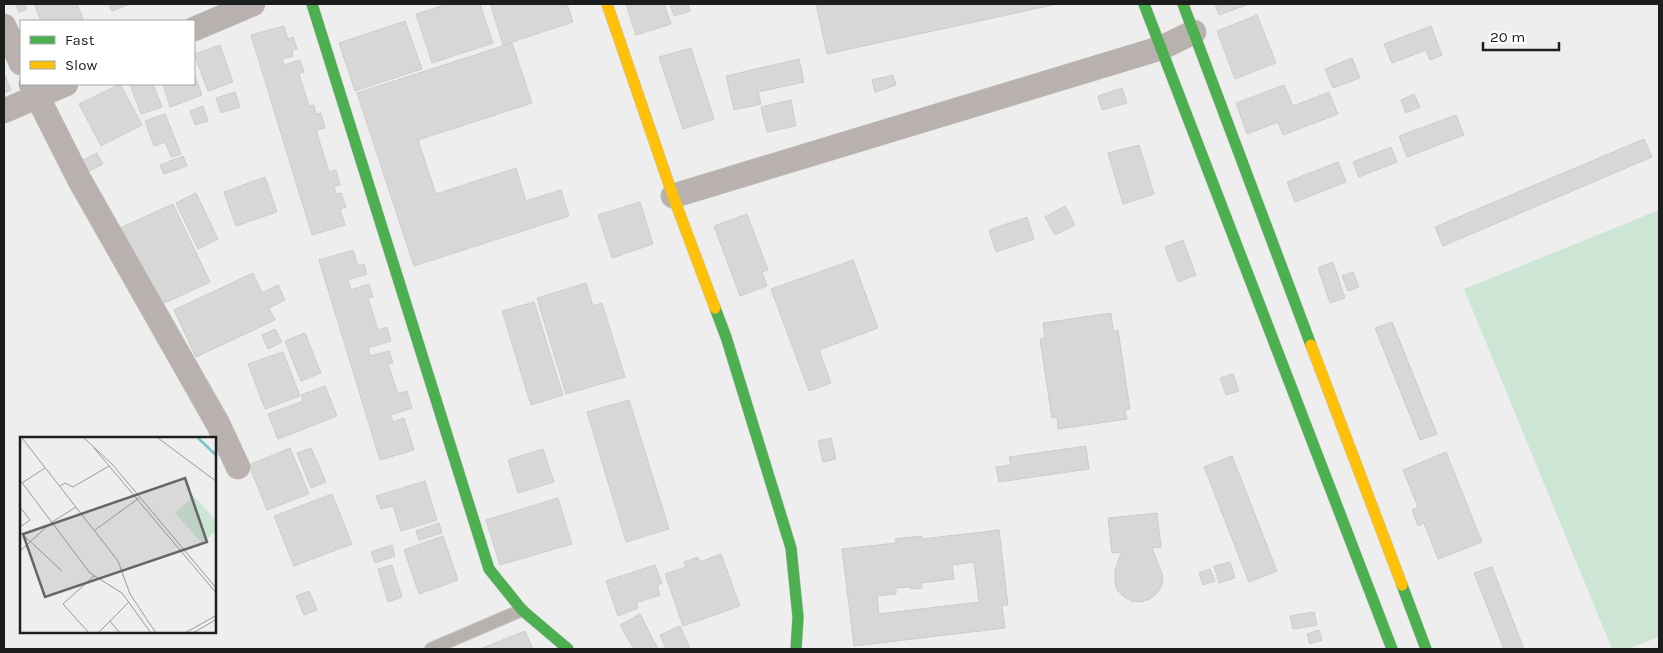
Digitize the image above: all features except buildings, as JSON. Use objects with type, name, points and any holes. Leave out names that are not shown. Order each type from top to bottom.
[{"type":"street","points":[[195,29],[253,4]]},
{"type":"street","points":[[312,4],[489,569],[522,610],[568,649]]},
{"type":"street","points":[[607,4],[673,196],[726,337],[792,548],[798,618],[796,649]]},
{"type":"street","points":[[1144,4],[1392,649]]},
{"type":"street","points":[[1183,4],[1426,649]]},
{"type":"street","points":[[4,26],[20,61]]},
{"type":"street","points":[[673,196],[1161,48],[1194,32]]},
{"type":"street","points":[[4,111],[34,90],[61,85]]},
{"type":"street","points":[[34,90],[79,179],[218,424],[238,467]]},
{"type":"lane","points":[[431,649],[522,610]]},
{"type":"green space","points":[[1659,210],[1659,637],[1628,649],[1612,649],[1464,289]]},
{"type":"traffic: fast","points":[[312,4],[489,569],[522,610],[568,649]]},
{"type":"traffic: fast","points":[[1144,4],[1392,649]]},
{"type":"traffic: fast","points":[[1183,4],[1311,345]]},
{"type":"traffic: fast","points":[[715,308],[726,337],[791,548],[798,617],[796,649]]},
{"type":"traffic: fast","points":[[1402,585],[1426,649]]},
{"type":"traffic: slow","points":[[607,4],[673,196],[715,308]]},
{"type":"traffic: slow","points":[[1311,345],[1402,585]]}]
